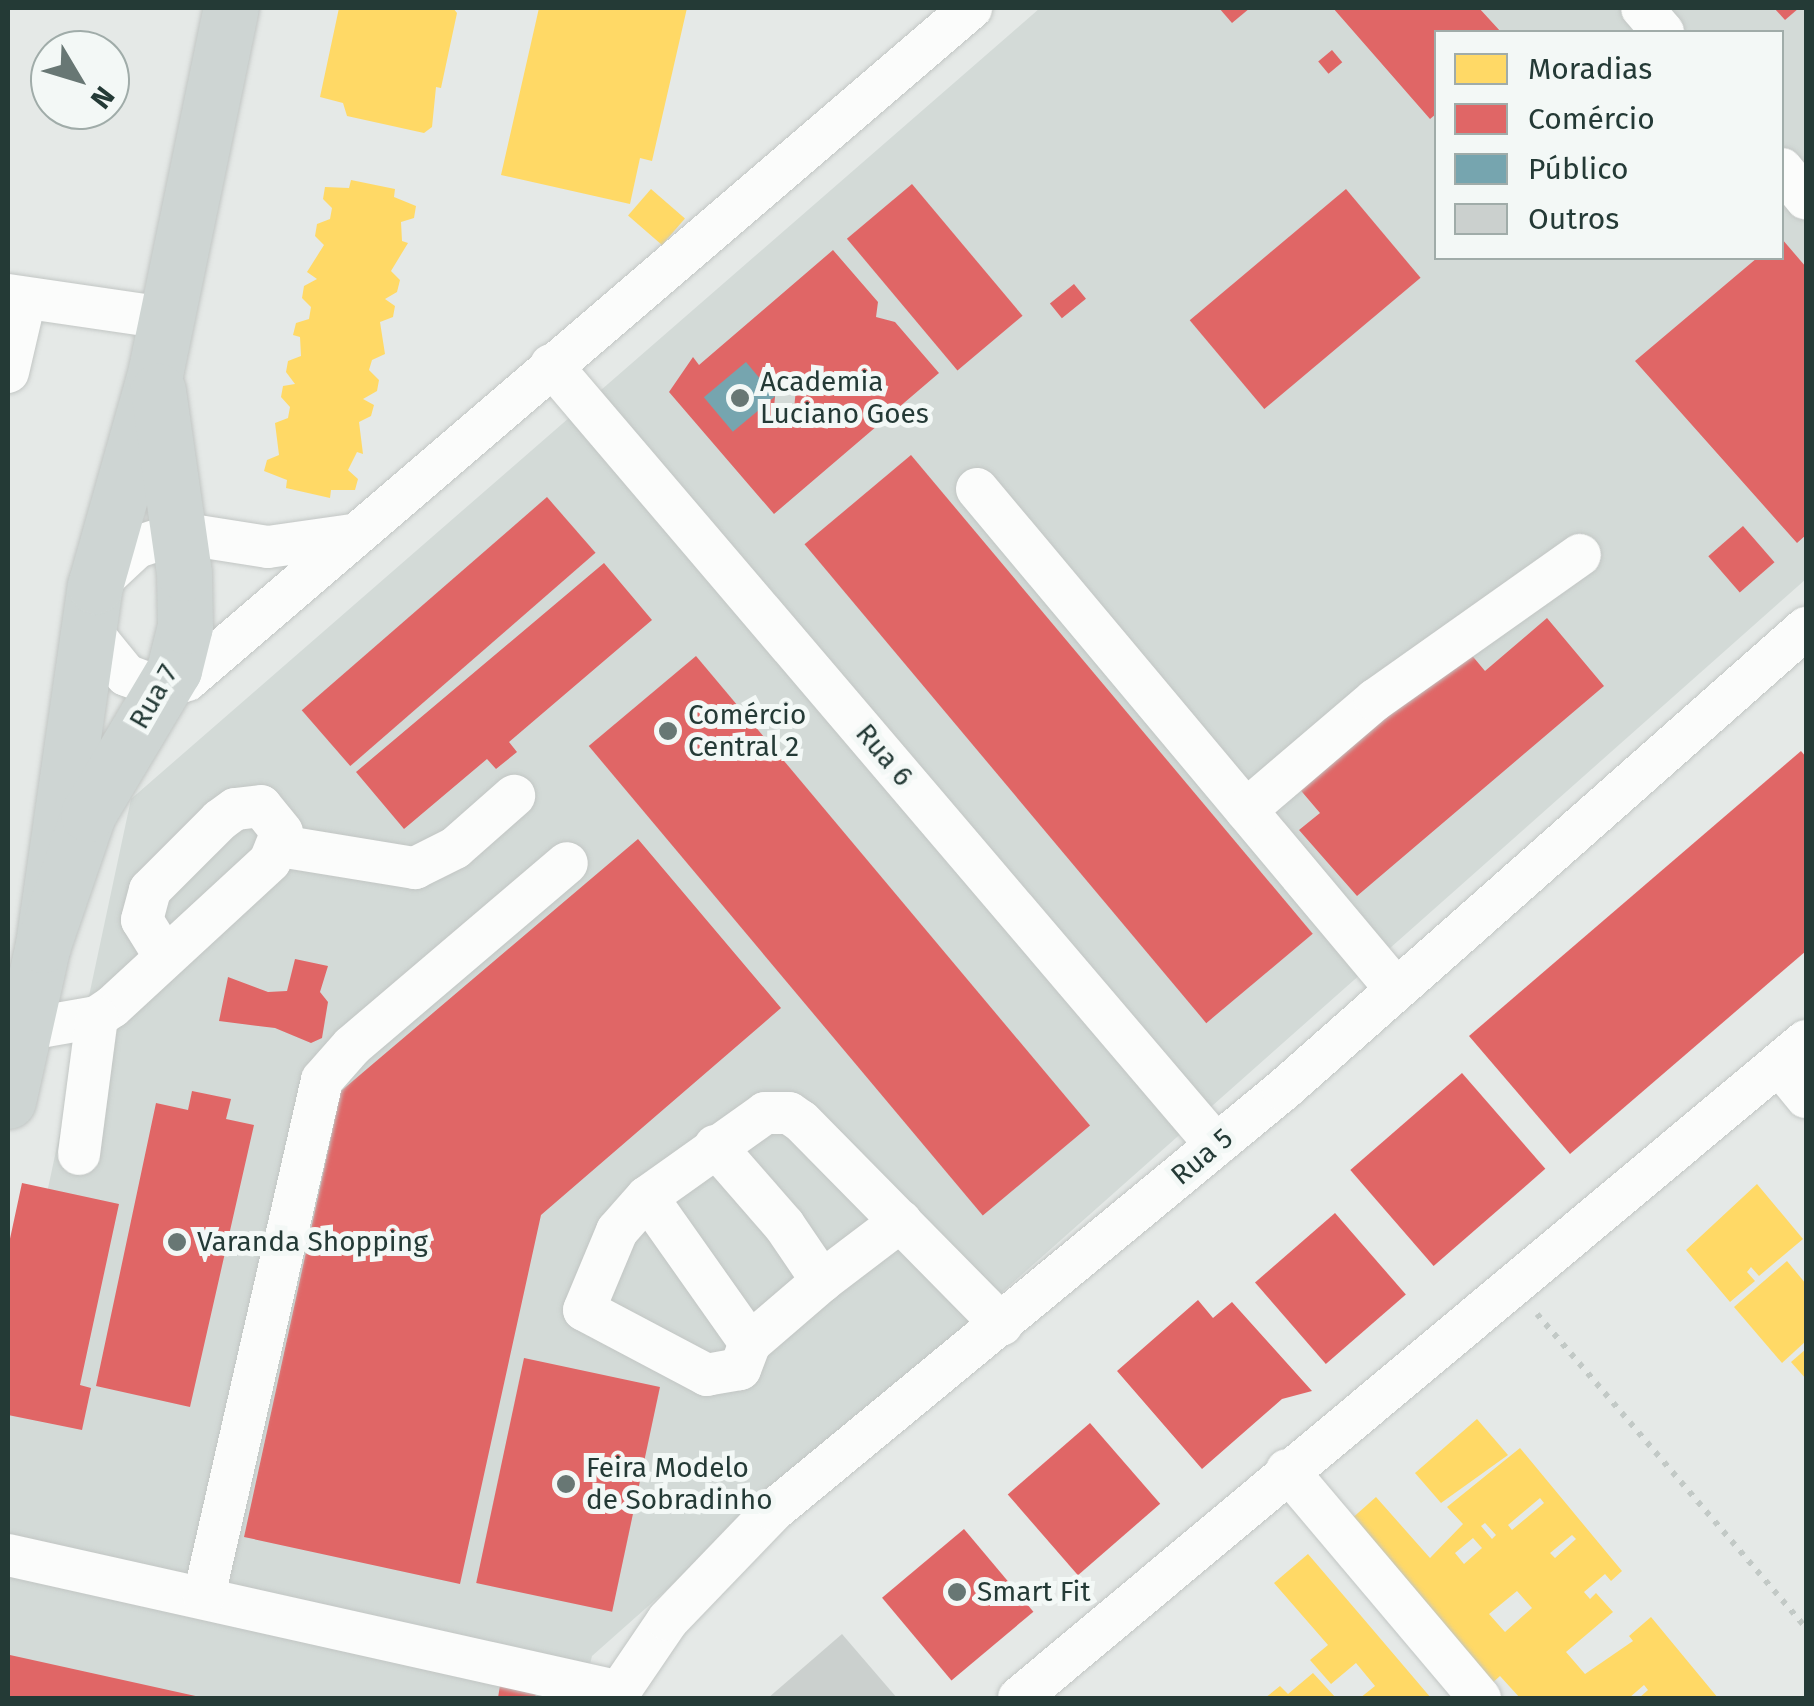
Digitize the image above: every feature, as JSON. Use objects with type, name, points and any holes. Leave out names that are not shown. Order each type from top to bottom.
[{"type":"main road","name":"Rua 7","points":[[8,1101],[43,945],[91,606],[155,374],[231,8]]},
{"type":"main road","name":"Rua 7","points":[[43,945],[88,814],[162,690],[186,626],[179,533],[155,374]]},
{"type":"street","points":[[352,534],[268,547],[179,533],[137,548],[91,606],[109,661],[162,690],[187,680],[352,534],[971,8]]},
{"type":"street","points":[[1642,8],[1661,30]]},
{"type":"street","points":[[1784,172],[1806,199]]},
{"type":"street","points":[[8,372],[16,297],[166,318]]},
{"type":"street","name":"Rua 6","points":[[551,365],[1216,1145]]},
{"type":"street","points":[[977,489],[1396,989]]},
{"type":"street","points":[[1246,810],[1374,700],[1580,555]]},
{"type":"street","name":"Rua 5","points":[[616,1695],[714,1566],[1216,1145],[1806,628]]},
{"type":"street","points":[[280,846],[415,868],[455,848],[514,796]]},
{"type":"street","points":[[165,957],[142,920],[150,890],[174,863],[220,820],[248,806],[261,806],[274,819],[280,846]]},
{"type":"street","points":[[23,1030],[97,1017],[280,846]]},
{"type":"street","points":[[204,1596],[322,1080],[352,1046],[567,863]]},
{"type":"street","points":[[79,1154],[97,1017]]},
{"type":"street","points":[[1019,1698],[1287,1470],[1793,1053],[1806,1096]]},
{"type":"street","points":[[900,1221],[750,1343],[740,1369],[707,1375],[584,1310],[617,1231],[647,1197],[764,1113],[789,1113],[900,1221],[1002,1325]]},
{"type":"street","points":[[714,1146],[784,1225],[822,1281]]},
{"type":"street","points":[[647,1197],[740,1319],[750,1343]]},
{"type":"street","points":[[1287,1470],[1480,1698]]},
{"type":"street","points":[[8,1555],[204,1596],[472,1664],[616,1695]]},
{"type":"path","points":[[1513,1285],[1806,1628]]},
{"type":"shaded area","points":[[1040,8],[1806,8],[1806,579],[592,1656],[582,1698],[8,1698],[8,1376],[131,799]]},
{"type":"building: Moradias","points":[[339,8],[453,8],[457,13],[441,88],[436,87],[432,127],[424,133],[347,116],[343,103],[320,97]]},
{"type":"building: Moradias","points":[[539,8],[687,8],[652,161],[640,158],[630,204],[501,175]]},
{"type":"building: Moradias","points":[[351,180],[395,189],[394,197],[416,206],[414,218],[401,222],[402,241],[408,243],[391,271],[400,280],[397,292],[385,299],[395,306],[393,317],[380,322],[385,354],[372,360],[369,370],[379,380],[377,391],[363,399],[374,405],[371,416],[359,422],[363,454],[357,452],[348,470],[358,479],[355,490],[331,490],[330,498],[286,488],[287,480],[264,471],[267,460],[279,455],[275,423],[288,418],[290,407],[281,397],[283,386],[295,384],[286,372],[288,361],[301,356],[300,337],[293,335],[296,323],[309,319],[311,307],[302,298],[304,286],[317,279],[307,272],[324,245],[315,236],[317,224],[330,219],[332,208],[323,199],[325,187],[349,188]]},
{"type":"building: Moradias","points":[[651,189],[685,219],[662,245],[628,215]]},
{"type":"building: Moradias","points":[[1757,1184],[1803,1239],[1759,1276],[1751,1267],[1747,1272],[1755,1281],[1730,1302],[1686,1250]]},
{"type":"building: Moradias","points":[[1787,1261],[1806,1284],[1806,1341],[1782,1363],[1734,1307]]},
{"type":"building: Moradias","points":[[1806,1349],[1806,1379],[1791,1362]]},
{"type":"building: Moradias","points":[[1477,1419],[1508,1455],[1441,1503],[1415,1473]]},
{"type":"building: Moradias","points":[[1520,1448],[1622,1571],[1611,1581],[1605,1574],[1584,1592],[1590,1599],[1596,1593],[1613,1612],[1566,1652],[1585,1674],[1633,1641],[1629,1636],[1651,1617],[1718,1698],[1639,1698],[1648,1690],[1644,1685],[1629,1698],[1520,1698],[1500,1676],[1490,1685],[1349,1521],[1376,1497],[1430,1558],[1463,1524],[1447,1507]],"holes":[[[1540,1498],[1544,1503],[1512,1530],[1508,1525]],[[1485,1523],[1496,1535],[1492,1539],[1481,1526]],[[1572,1535],[1576,1539],[1555,1558],[1550,1553]],[[1473,1538],[1482,1548],[1464,1564],[1455,1553]],[[1517,1591],[1532,1608],[1505,1632],[1489,1614]]]},
{"type":"building: Moradias","points":[[1308,1554],[1431,1698],[1360,1698],[1375,1686],[1356,1663],[1331,1684],[1310,1660],[1328,1645],[1274,1583]]},
{"type":"building: Moradias","points":[[1313,1673],[1336,1698],[1265,1698],[1280,1686],[1288,1694]]},
{"type":"building: Comércio","points":[[1219,8],[1250,8],[1232,23]]},
{"type":"building: Comércio","points":[[1333,8],[1479,8],[1499,30],[1434,30],[1434,116],[1430,119]]},
{"type":"building: Comércio","points":[[1774,8],[1799,8],[1785,20]]},
{"type":"building: Comércio","points":[[1332,50],[1342,62],[1328,74],[1318,62]]},
{"type":"building: Comércio","points":[[912,184],[1023,316],[957,370],[847,239]]},
{"type":"building: Comércio","points":[[1346,189],[1421,278],[1264,409],[1190,320]]},
{"type":"building: Comércio","points":[[1784,241],[1806,267],[1806,535],[1797,543],[1635,361],[1755,260],[1784,260]]},
{"type":"building: Comércio","points":[[833,250],[878,302],[876,317],[895,322],[939,373],[774,514],[669,392],[693,357],[699,365]],"holes":[[[776,387],[796,389],[794,409],[774,407]]]},
{"type":"building: Comércio","points":[[1074,284],[1086,299],[1062,318],[1050,304]]},
{"type":"building: Comércio","points":[[911,455],[1313,934],[1206,1023],[805,544]]},
{"type":"building: Comércio","points":[[547,497],[596,553],[350,766],[302,710]]},
{"type":"building: Comércio","points":[[1743,526],[1774,562],[1740,592],[1708,556]]},
{"type":"building: Comércio","points":[[604,563],[652,620],[509,742],[517,752],[496,769],[487,759],[404,829],[356,772]]},
{"type":"building: Comércio","points":[[1547,618],[1604,686],[1357,896],[1299,830],[1320,813],[1297,786],[1464,646],[1485,671]]},
{"type":"building: Comércio","points":[[696,656],[1090,1126],[983,1216],[589,746]]},
{"type":"building: Comércio","points":[[1801,751],[1806,757],[1806,951],[1570,1154],[1469,1036]]},
{"type":"building: Comércio","points":[[638,839],[781,1008],[541,1215],[460,1584],[244,1537],[341,1091]]},
{"type":"building: Comércio","points":[[295,959],[328,966],[320,992],[328,1002],[322,1038],[311,1043],[275,1028],[219,1021],[228,977],[268,992],[287,991]]},
{"type":"building: Comércio","points":[[1462,1073],[1545,1169],[1434,1266],[1350,1170]]},
{"type":"building: Comércio","name":"Varanda Shopping","points":[[192,1091],[231,1099],[226,1119],[254,1125],[190,1407],[96,1386],[156,1103],[188,1110]]},
{"type":"building: Comércio","points":[[22,1183],[119,1204],[80,1385],[91,1388],[82,1430],[8,1415],[8,1248]]},
{"type":"building: Comércio","points":[[1335,1213],[1406,1295],[1326,1364],[1255,1283]]},
{"type":"building: Comércio","points":[[1198,1300],[1213,1318],[1232,1302],[1312,1391],[1282,1399],[1202,1469],[1117,1371]]},
{"type":"building: Comércio","name":"Feira Modelo de Sobradinho","points":[[524,1358],[660,1387],[612,1612],[476,1583]]},
{"type":"building: Comércio","points":[[1090,1423],[1160,1504],[1078,1575],[1008,1495]]},
{"type":"building: Comércio","points":[[964,1529],[1033,1612],[951,1681],[882,1598]]},
{"type":"building: Comércio","points":[[10,1655],[200,1697],[200,1698],[8,1698]]},
{"type":"building: Comércio","points":[[500,1685],[536,1693],[535,1698],[498,1698]]},
{"type":"building: Público","name":"Academia Luciano Goes","points":[[746,362],[775,396],[733,432],[704,397]]},
{"type":"building: Outros","points":[[842,1634],[897,1698],[768,1698]]},
{"type":"place","name":"Academia Luciano Goes","points":[[740,398]]},
{"type":"place","name":"Comércio Central 2","points":[[668,731]]},
{"type":"place","name":"Varanda Shopping","points":[[177,1242]]},
{"type":"place","name":"Feira Modelo de Sobradinho","points":[[566,1484]]},
{"type":"place","name":"Smart Fit","points":[[957,1592]]}]
